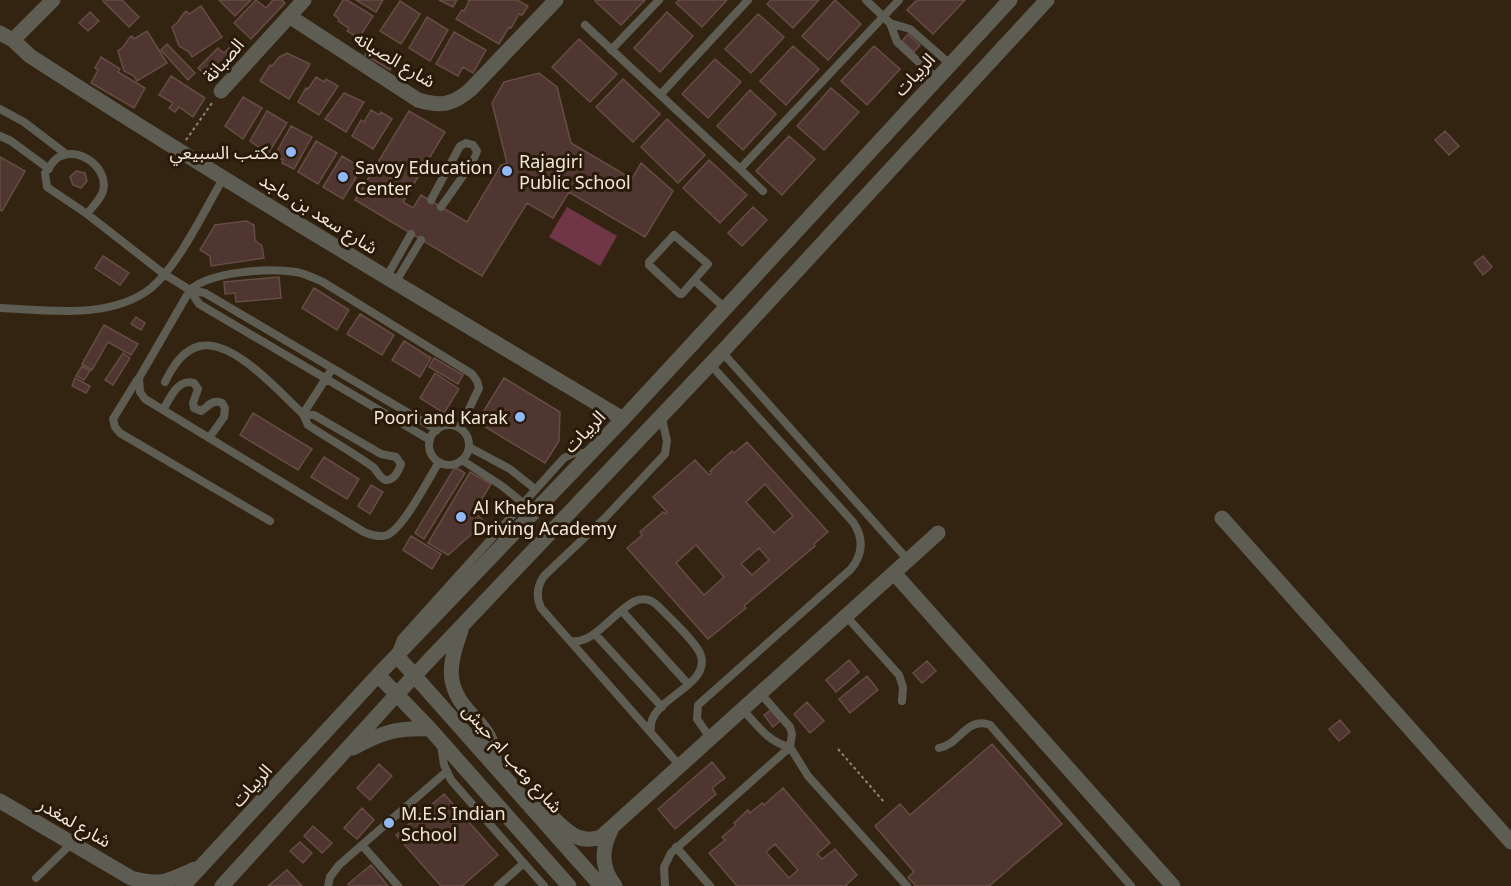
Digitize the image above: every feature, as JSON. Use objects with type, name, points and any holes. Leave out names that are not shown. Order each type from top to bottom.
[{"type":"street","points":[[6,36],[54,0]]},
{"type":"street","name":"الصبانة","points":[[221,91],[304,0]]},
{"type":"street","name":"شارع الصبانه","points":[[289,16],[418,100],[431,104],[446,104],[460,99],[471,89],[556,0]]},
{"type":"street","name":"الربيات","points":[[183,886],[378,675],[623,419],[1010,0]]},
{"type":"street","points":[[222,886],[397,693],[709,363],[722,352],[1047,0]]},
{"type":"street","name":"شارع سعد بن ماجد","points":[[6,36],[30,56],[177,152],[224,177],[623,419]]},
{"type":"street","points":[[1222,518],[1511,842]]},
{"type":"street","points":[[527,803],[543,808],[568,832],[578,838],[596,839],[611,830],[938,533]]},
{"type":"street","points":[[894,573],[1173,886]]},
{"type":"street","points":[[462,626],[452,664],[452,681],[459,700],[489,735],[494,750],[494,765]]},
{"type":"street","name":"شارع وعب ام حيش","points":[[397,656],[601,886]]},
{"type":"street","points":[[378,675],[430,729],[567,885]]},
{"type":"street","points":[[343,754],[386,732],[410,728],[430,729]]},
{"type":"street","name":"شارع لمغدر","points":[[0,801],[134,882],[159,883],[202,866]]},
{"type":"street","points":[[611,830],[603,855],[606,872],[615,886]]},
{"type":"lane","points":[[611,50],[659,0]]},
{"type":"lane","points":[[660,94],[748,0]]},
{"type":"lane","points":[[866,0],[887,19],[910,29],[950,64]]},
{"type":"lane","points":[[740,169],[887,19],[899,0]]},
{"type":"lane","points":[[887,19],[897,42],[936,78]]},
{"type":"lane","points":[[585,25],[764,191]]},
{"type":"lane","points":[[0,109],[24,122],[66,154]]},
{"type":"lane","points":[[0,136],[11,141],[49,169]]},
{"type":"lane","points":[[431,200],[459,146],[466,143],[473,145],[477,151],[476,158],[467,167],[441,207]]},
{"type":"lane","points":[[87,214],[103,193],[104,183],[100,172],[87,158],[79,154],[58,156],[45,173],[48,187],[164,274],[190,290],[205,293],[437,430]]},
{"type":"lane","points":[[0,308],[100,309],[138,296],[164,274],[224,177]]},
{"type":"lane","points":[[391,280],[411,234]]},
{"type":"lane","points":[[674,235],[708,264],[695,281],[680,294],[649,265],[649,262],[674,235]]},
{"type":"lane","points":[[391,280],[421,240]]},
{"type":"lane","points":[[270,521],[120,433],[115,427],[113,419],[190,290],[205,280],[242,273],[284,271],[305,274],[323,282],[472,374],[479,388],[460,428]]},
{"type":"lane","points":[[695,281],[725,309]]},
{"type":"lane","points":[[190,290],[199,304],[430,440]]},
{"type":"lane","points":[[165,382],[173,366],[187,352],[200,346],[210,346],[233,354],[256,369],[303,414],[308,425],[374,467],[382,478],[386,480],[393,478],[400,469],[401,464],[396,457],[381,454],[314,415],[303,414]]},
{"type":"lane","points":[[722,352],[908,560]]},
{"type":"lane","points":[[709,363],[853,522],[860,534],[861,548],[856,563],[851,569],[698,705],[697,719],[711,739]]},
{"type":"lane","points":[[303,414],[332,369]]},
{"type":"lane","points":[[139,378],[140,392],[145,399],[374,536],[384,536],[398,528],[439,462]]},
{"type":"lane","points":[[163,410],[181,384],[188,381],[194,382],[198,390],[193,403],[194,408],[201,411],[211,402],[216,401],[222,403],[225,408],[224,417],[209,438]]},
{"type":"lane","points":[[661,416],[667,446],[662,458],[604,519],[544,576],[538,586],[537,597],[541,608],[681,767]]},
{"type":"lane","points":[[448,425],[460,428],[467,437],[469,447],[462,460],[451,465],[439,462],[431,452],[430,440],[437,430],[448,425]]},
{"type":"lane","points":[[469,447],[510,469],[535,489]]},
{"type":"lane","points":[[397,656],[397,647],[401,639],[535,489],[568,455],[579,452],[590,453]]},
{"type":"lane","points":[[462,460],[523,503]]},
{"type":"lane","points":[[570,641],[586,640],[637,600],[647,599],[656,604],[699,651],[701,656],[699,673],[651,720],[651,732]]},
{"type":"lane","points":[[622,611],[688,684]]},
{"type":"lane","points":[[846,616],[899,675],[903,687],[902,701]]},
{"type":"lane","points":[[595,634],[662,707]]},
{"type":"lane","points":[[665,886],[664,867],[676,847],[790,747],[792,734],[790,727],[761,693]]},
{"type":"lane","points":[[743,710],[768,737],[778,744],[790,747],[808,776],[907,886]]},
{"type":"lane","points":[[939,748],[949,745],[976,723],[986,723],[994,728],[1131,886]]},
{"type":"lane","points":[[440,741],[446,772],[544,886]]},
{"type":"lane","points":[[328,886],[334,871],[446,772]]},
{"type":"lane","points":[[36,878],[72,843]]},
{"type":"lane","points":[[362,845],[398,886]]},
{"type":"lane","points":[[676,847],[710,886]]},
{"type":"lane","points":[[498,886],[524,863]]},
{"type":"path","name":"الصبانة","points":[[177,152],[221,91]]},
{"type":"path","points":[[838,749],[884,802]]},
{"type":"shaded area","points":[[567,207],[617,236],[600,266],[549,237]]},
{"type":"building","points":[[104,0],[122,0],[139,17],[129,27]]},
{"type":"building","points":[[219,0],[251,0],[235,16]]},
{"type":"building","points":[[256,0],[266,8],[273,0],[282,0],[285,3],[251,39],[234,23]]},
{"type":"building","points":[[343,0],[347,0],[373,16],[359,38],[347,31],[349,28],[338,21],[339,19],[334,15]]},
{"type":"building","points":[[356,0],[383,0],[376,12]]},
{"type":"building","points":[[439,0],[457,0],[453,7]]},
{"type":"building","points":[[468,0],[517,0],[528,6],[522,15],[519,14],[511,28],[509,27],[499,44],[456,19],[462,10],[464,11]]},
{"type":"building","points":[[645,0],[621,25],[595,1]]},
{"type":"building","points":[[679,0],[727,0],[702,27],[676,3]]},
{"type":"building","points":[[771,0],[819,0],[793,28],[767,4]]},
{"type":"building","points":[[835,0],[861,24],[828,60],[802,36]]},
{"type":"building","points":[[917,0],[965,0],[933,34],[907,10]]},
{"type":"building","points":[[400,1],[420,14],[401,44],[380,31]]},
{"type":"building","points":[[201,6],[222,37],[192,57],[189,52],[179,46],[172,27],[186,11],[189,14]]},
{"type":"building","points":[[90,12],[99,21],[88,31],[79,23]]},
{"type":"building","points":[[667,12],[693,36],[660,72],[634,48]]},
{"type":"building","points":[[758,14],[784,37],[751,73],[725,49]]},
{"type":"building","points":[[427,17],[448,30],[430,61],[409,48]]},
{"type":"building","points":[[147,31],[167,63],[137,81],[134,76],[124,71],[118,51],[130,37],[134,39]]},
{"type":"building","points":[[454,32],[486,50],[473,73],[463,67],[458,76],[436,64]]},
{"type":"building","points":[[908,34],[920,45],[914,52],[902,41]]},
{"type":"building","points":[[579,39],[617,74],[590,102],[552,67]]},
{"type":"building","points":[[167,44],[195,73],[188,80],[161,50]]},
{"type":"building","points":[[793,46],[819,69],[786,105],[760,81]]},
{"type":"building","points":[[874,46],[900,69],[867,105],[841,81]]},
{"type":"building","points":[[370,47],[395,62],[390,70],[365,55]]},
{"type":"building","points":[[218,48],[224,53],[229,48],[237,55],[211,81],[198,68]]},
{"type":"building","points":[[287,53],[310,64],[289,99],[260,81],[270,65],[272,66],[279,57]]},
{"type":"building","points":[[101,57],[120,69],[118,72],[145,88],[134,108],[91,83],[98,70],[95,68]]},
{"type":"building","points":[[715,59],[741,82],[708,118],[682,94]]},
{"type":"building","points":[[539,73],[557,87],[571,143],[632,179],[641,163],[673,191],[645,237],[569,192],[553,218],[527,203],[482,276],[355,200],[409,111],[445,132],[403,202],[413,208],[421,195],[467,222],[501,165],[507,163],[492,103],[504,82]]},
{"type":"building","points":[[171,76],[205,98],[193,117],[179,107],[175,112],[169,108],[173,103],[159,95]]},
{"type":"building","points":[[316,77],[324,82],[326,79],[338,86],[319,115],[298,102]]},
{"type":"building","points":[[623,79],[660,114],[633,142],[596,107]]},
{"type":"building","points":[[831,88],[859,112],[824,150],[797,126]]},
{"type":"building","points":[[750,90],[776,114],[743,150],[717,126]]},
{"type":"building","points":[[344,93],[364,102],[346,132],[325,119]]},
{"type":"building","points":[[243,97],[262,108],[243,139],[225,126]]},
{"type":"building","points":[[371,110],[379,115],[381,112],[392,119],[373,149],[352,136],[361,120],[364,122]]},
{"type":"building","points":[[267,111],[287,123],[268,154],[250,141]]},
{"type":"building","points":[[667,119],[705,155],[678,183],[641,147]]},
{"type":"building","points":[[291,126],[312,137],[294,169],[282,163],[283,160],[275,155]]},
{"type":"building","points":[[1445,131],[1459,146],[1449,155],[1435,140]]},
{"type":"building","points":[[789,136],[815,159],[782,195],[756,171]]},
{"type":"building","points":[[316,141],[337,153],[318,184],[298,172]]},
{"type":"building","name":"Savoy Education Center","points":[[342,156],[362,168],[343,199],[323,187]]},
{"type":"building","points":[[0,157],[25,171],[2,211],[0,210]]},
{"type":"building","points":[[709,160],[747,195],[720,223],[683,188]]},
{"type":"building","points":[[76,171],[85,173],[87,181],[81,188],[73,185],[70,177]]},
{"type":"building","points":[[753,207],[767,220],[742,246],[728,233]]},
{"type":"building","points":[[246,221],[254,225],[255,240],[262,246],[264,258],[211,266],[210,256],[200,250],[215,225]]},
{"type":"building","points":[[103,256],[129,273],[120,285],[95,268]]},
{"type":"building","points":[[1483,256],[1492,267],[1483,275],[1474,263]]},
{"type":"building","points":[[279,277],[281,298],[236,302],[235,293],[225,294],[224,282]]},
{"type":"building","points":[[314,288],[349,310],[337,330],[302,308]]},
{"type":"building","points":[[360,314],[394,335],[382,355],[347,334]]},
{"type":"building","points":[[136,317],[145,323],[141,330],[131,324]]},
{"type":"building","points":[[104,325],[138,344],[131,355],[108,342],[92,370],[82,364]]},
{"type":"building","points":[[404,341],[431,358],[420,377],[392,360]]},
{"type":"building","points":[[123,353],[130,358],[113,385],[105,380]]},
{"type":"building","points":[[434,358],[463,375],[458,384],[429,367]]},
{"type":"building","points":[[82,366],[90,371],[84,380],[76,376]]},
{"type":"building","points":[[435,373],[459,389],[444,413],[420,398]]},
{"type":"building","points":[[75,378],[90,386],[86,393],[72,386]]},
{"type":"building","name":"Poori and Karak","points":[[504,378],[560,412],[559,441],[545,463],[477,422]]},
{"type":"building","points":[[253,413],[312,449],[298,470],[240,435]]},
{"type":"building","points":[[747,442],[828,532],[814,544],[815,546],[744,606],[746,608],[708,639],[627,548],[642,535],[640,532],[663,512],[665,514],[667,512],[653,497],[695,460],[709,475],[712,472],[710,471],[732,451],[734,453]],"holes":[[[765,484],[793,516],[774,533],[746,502]],[[696,545],[724,577],[704,595],[676,563]],[[759,548],[769,560],[752,575],[741,564]]]},
{"type":"building","points":[[324,457],[359,479],[347,499],[311,477]]},
{"type":"building","points":[[455,467],[465,473],[424,539],[415,533]]},
{"type":"building","name":"Al Khebra Driving Academy","points":[[470,472],[491,484],[474,512],[485,522],[448,555],[428,543]]},
{"type":"building","points":[[371,485],[383,492],[370,514],[358,506]]},
{"type":"building","points":[[411,536],[441,554],[432,569],[403,550]]},
{"type":"building","points":[[849,660],[859,672],[836,692],[826,680]]},
{"type":"building","points":[[927,661],[936,671],[922,683],[913,673]]},
{"type":"building","points":[[867,676],[878,690],[850,713],[839,699]]},
{"type":"building","points":[[807,702],[824,721],[810,733],[794,714]]},
{"type":"building","points":[[771,710],[780,721],[773,727],[764,715]]},
{"type":"building","points":[[1340,720],[1350,732],[1339,741],[1329,729]]},
{"type":"building","points":[[992,744],[1062,824],[989,886],[916,886],[908,877],[914,872],[875,826],[900,804],[910,815]]},
{"type":"building","points":[[712,762],[725,778],[712,788],[716,794],[675,829],[658,809]]},
{"type":"building","points":[[379,764],[392,776],[370,800],[357,788]]},
{"type":"building","points":[[783,788],[830,843],[817,854],[822,859],[835,849],[857,875],[847,886],[737,886],[709,853],[725,840],[722,837],[748,810],[750,813],[762,803],[764,805]],"holes":[[[775,844],[798,870],[789,878],[766,852]]]},
{"type":"building","points":[[444,794],[498,855],[462,886],[441,886],[396,835]]},
{"type":"building","points":[[362,808],[374,820],[357,839],[344,828]]},
{"type":"building","points":[[313,826],[332,843],[322,853],[304,836]]},
{"type":"building","points":[[300,842],[312,853],[303,863],[290,851]]},
{"type":"building","points":[[371,865],[388,886],[350,886],[348,884]]},
{"type":"building","points":[[287,870],[302,886],[268,886]]},
{"type":"place","name":"مكتب السبيعي","points":[[291,152]]},
{"type":"place","name":"Rajagiri Public School","points":[[507,171]]},
{"type":"place","name":"Savoy Education Center","points":[[343,177]]},
{"type":"place","name":"Poori and Karak","points":[[520,417]]},
{"type":"place","name":"Al Khebra Driving Academy","points":[[461,517]]},
{"type":"place","name":"M.E.S Indian School","points":[[389,823]]}]
